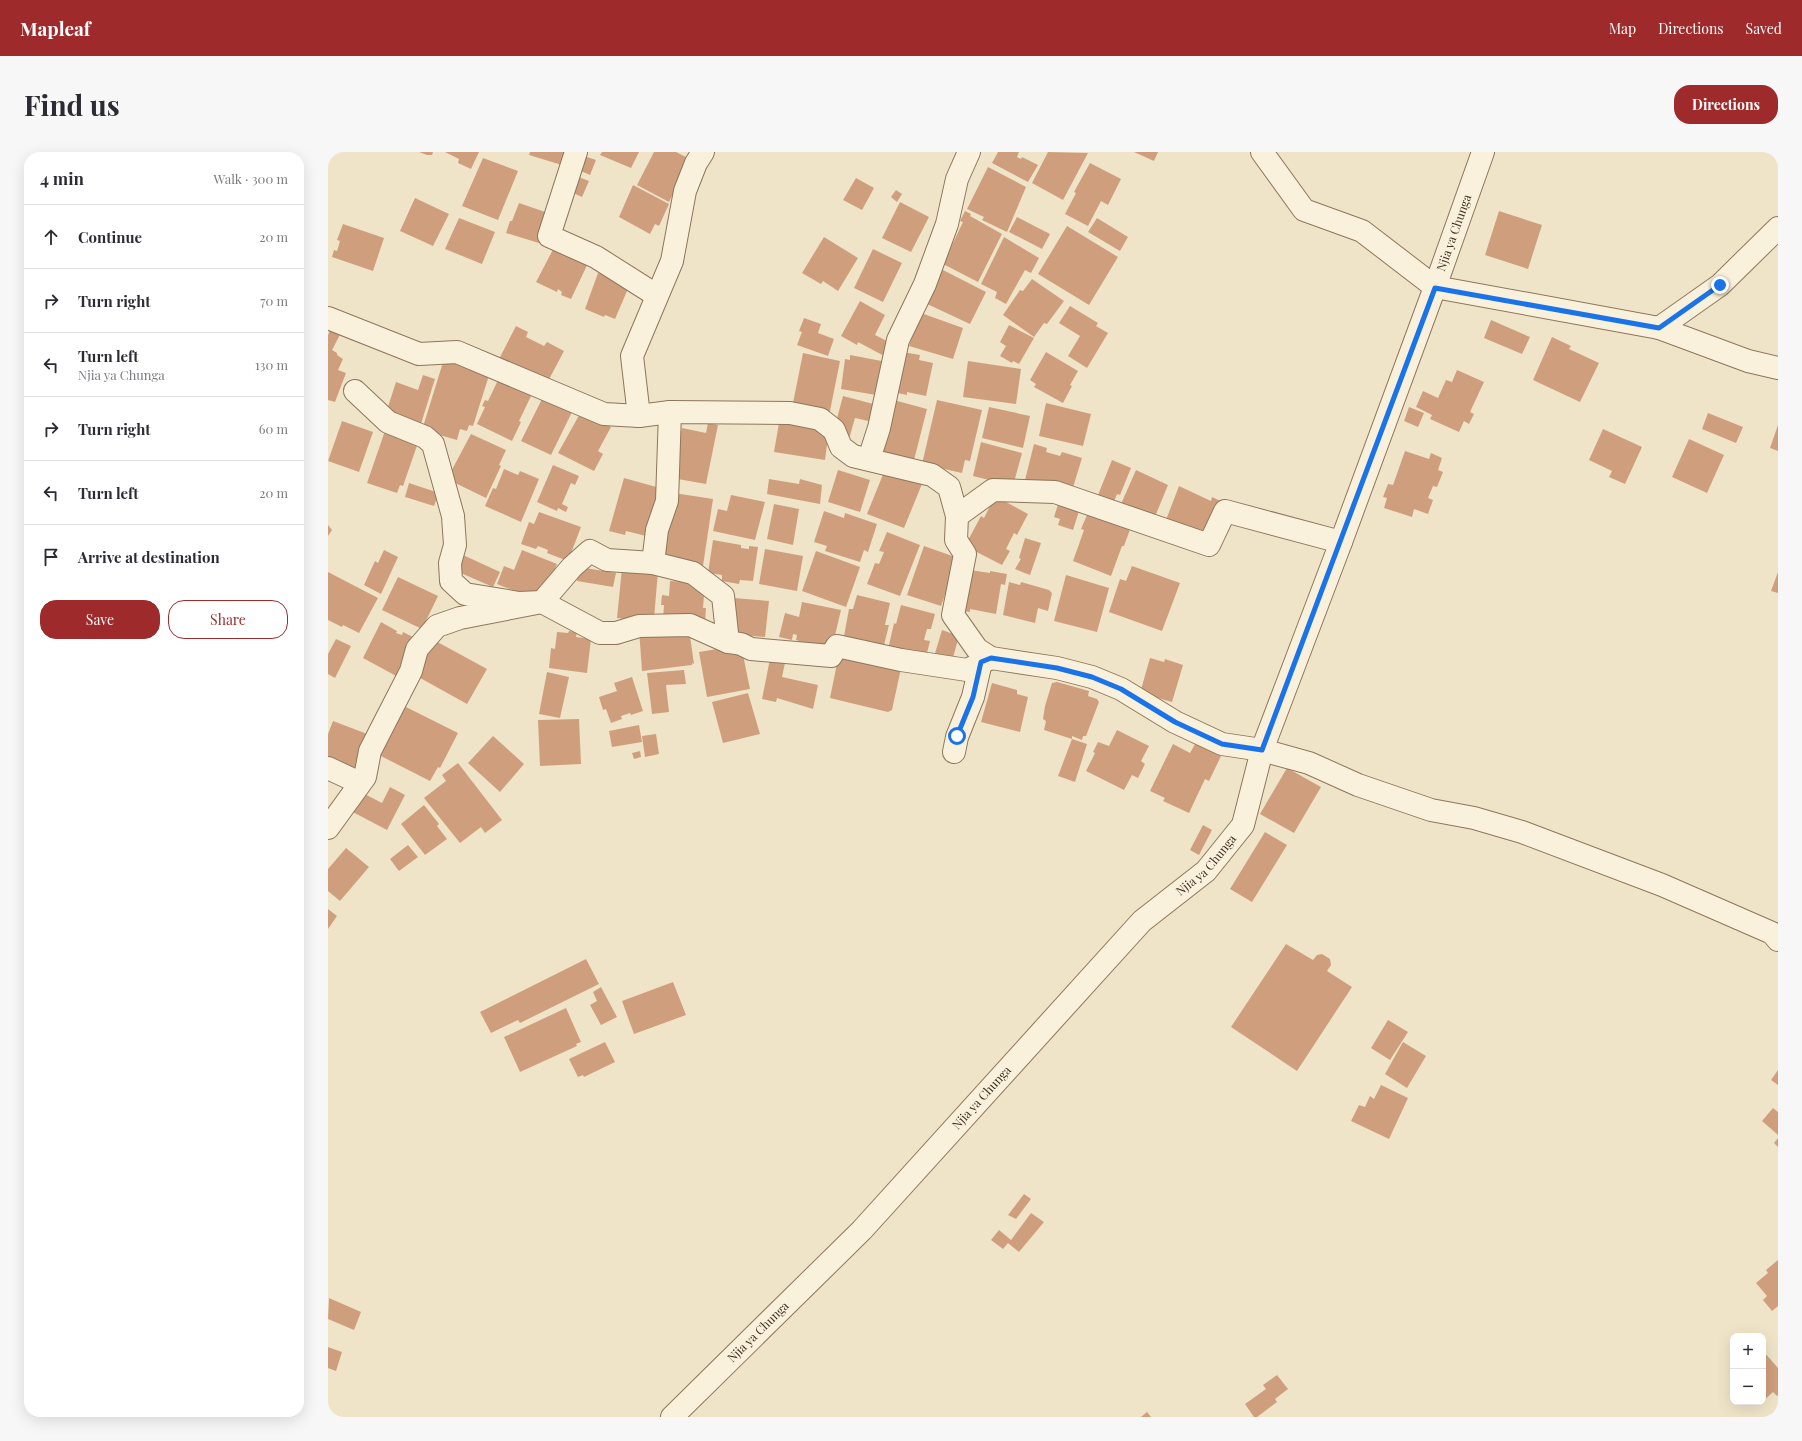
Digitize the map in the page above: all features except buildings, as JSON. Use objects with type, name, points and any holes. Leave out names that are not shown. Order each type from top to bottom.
[{"type":"street","points":[[576,152],[549,236],[596,257],[656,296]]},
{"type":"street","points":[[639,416],[632,356],[672,261],[685,191],[696,163],[703,152]]},
{"type":"street","points":[[869,460],[879,428],[898,340],[925,284],[947,224],[957,179],[969,152]]},
{"type":"street","points":[[1262,152],[1304,210],[1362,231],[1435,288],[1659,328],[1748,361],[1778,368]]},
{"type":"street","name":"Njia ya Chunga","points":[[672,1417],[862,1230],[1142,921],[1206,871],[1243,825],[1262,750],[1435,288],[1483,152]]},
{"type":"street","points":[[1659,328],[1720,285],[1778,228]]},
{"type":"street","points":[[328,318],[419,354],[457,352],[510,376],[604,414],[639,416],[670,412],[790,413],[820,419],[834,430],[841,447],[852,456],[932,475],[949,487],[956,516],[956,540],[965,554],[953,615],[986,660]]},
{"type":"street","points":[[355,391],[388,422],[425,437],[433,444],[453,516],[455,545],[450,563],[451,581],[465,594],[519,603],[542,602],[600,633],[616,633],[640,626],[690,625],[728,642],[741,644],[751,648],[831,656],[837,646],[902,660],[967,670],[986,660],[1057,668],[1092,677],[1121,689],[1175,722],[1222,744],[1262,750],[1309,763],[1358,785],[1431,810],[1474,818],[1555,844],[1701,901],[1772,933],[1778,940]]},
{"type":"street","points":[[653,563],[657,530],[667,502],[670,412]]},
{"type":"street","points":[[956,516],[993,490],[1055,492],[1209,545],[1225,511],[1341,542]]},
{"type":"street","points":[[328,828],[365,777],[370,751],[411,671],[417,649],[437,626],[460,618],[542,602],[572,567],[590,551],[607,560],[653,563],[693,573],[723,596],[728,642]]},
{"type":"street","points":[[954,752],[957,736],[986,660]]},
{"type":"street","points":[[328,768],[360,783]]},
{"type":"route","points":[[957,736],[973,697],[981,662],[991,658],[1008,659],[1057,668],[1092,677],[1121,689],[1175,722],[1222,744],[1262,750],[1435,288],[1659,328],[1720,285]]}]
